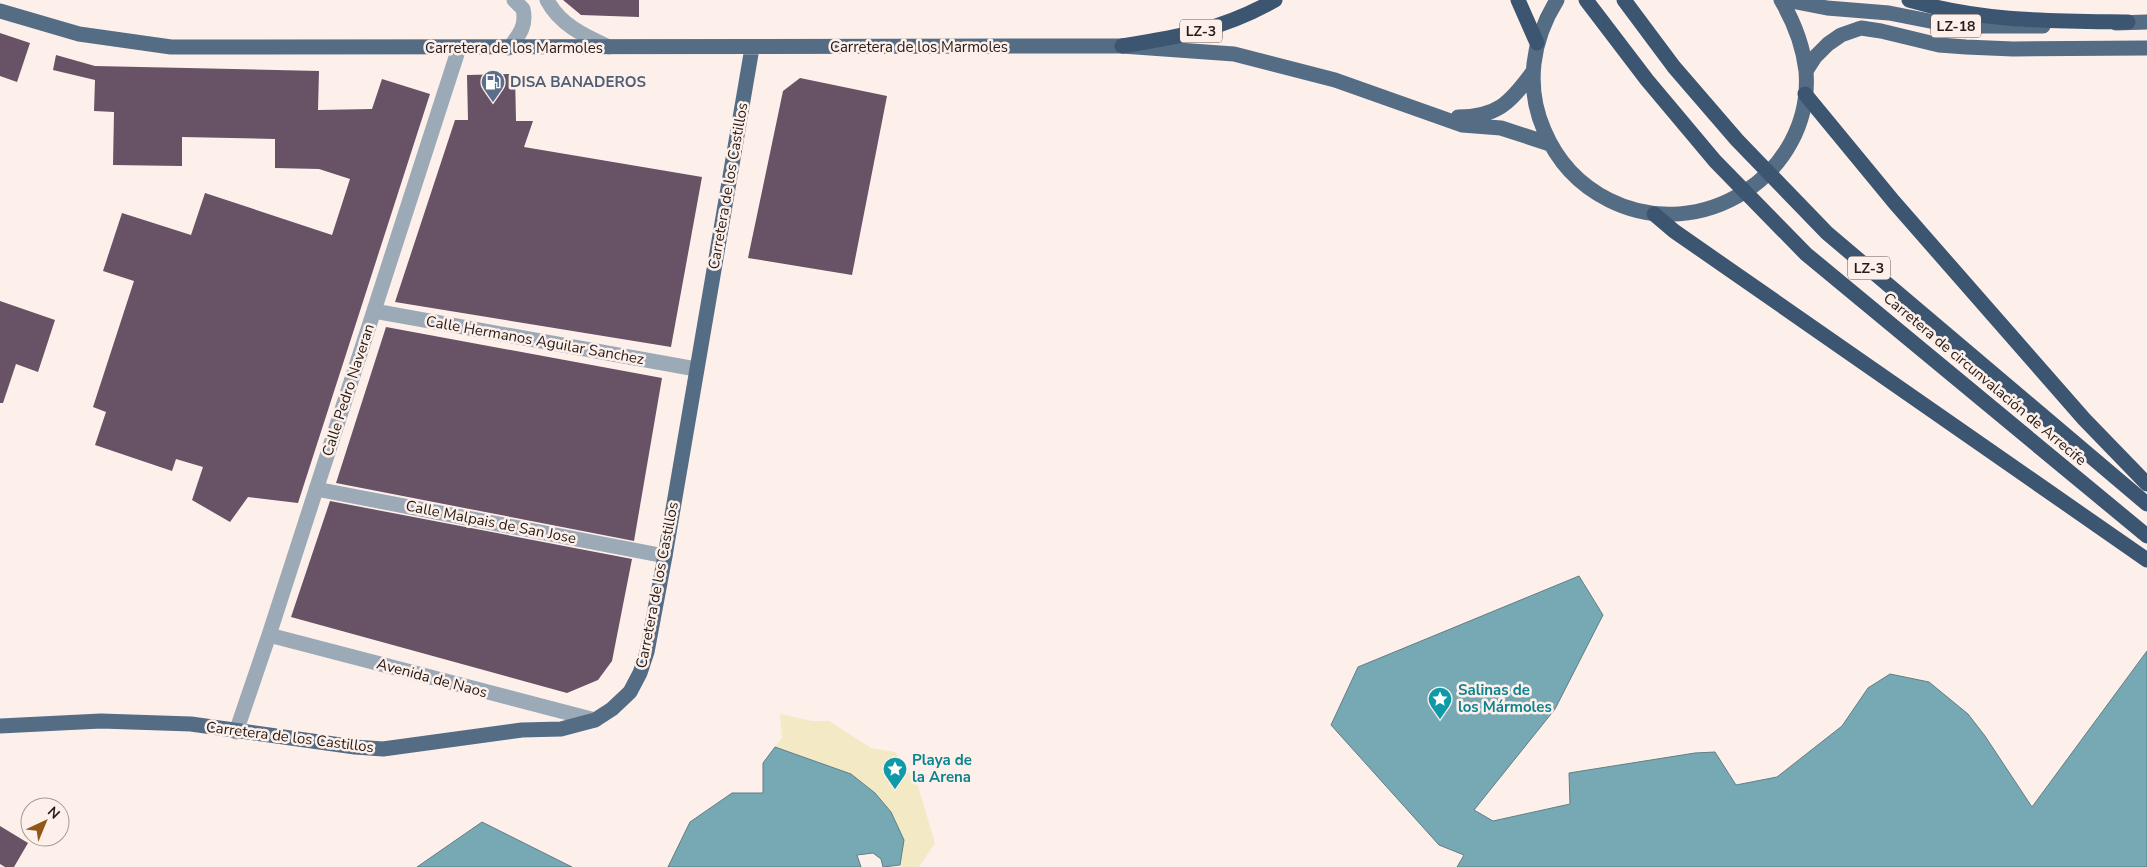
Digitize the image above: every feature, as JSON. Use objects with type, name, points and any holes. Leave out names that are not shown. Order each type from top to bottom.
[{"type":"highway","name":"LZ-3","points":[[1122,46],[1186,36],[1254,12],[1275,0]]},
{"type":"highway","points":[[1518,0],[1537,42]]},
{"type":"highway","name":"Carretera de circunvalación de Arrecife","points":[[1586,0],[1647,80],[1715,161],[1806,254],[2147,536]]},
{"type":"highway","name":"Carretera de circunvalación de Arrecife","points":[[1624,0],[1674,68],[1737,140],[1828,233],[2147,504]]},
{"type":"highway","points":[[1909,0],[1936,8],[2016,20],[2128,22]]},
{"type":"highway","points":[[1805,94],[1894,202],[2084,419],[2147,484]]},
{"type":"highway","points":[[1654,214],[1674,231],[2147,560]]},
{"type":"main road","points":[[1553,6],[1537,42],[1532,74],[1534,98],[1540,122],[1550,144],[1572,174],[1601,196],[1636,211],[1672,215],[1709,209],[1738,196],[1763,178],[1791,140],[1800,118],[1805,94],[1806,71],[1798,33],[1781,0]]},
{"type":"main road","name":"LZ-18","points":[[1786,0],[1828,8],[1889,13],[1955,26],[2021,27],[2147,22]]},
{"type":"main road","name":"Carretera de los Marmoles","points":[[0,11],[78,34],[171,47],[752,48],[1122,46],[1234,54],[1336,80],[1462,126],[1508,130],[1550,144]]},
{"type":"main road","name":"LZ-18","points":[[1806,71],[1814,57],[1828,44],[1842,35],[1861,28],[1939,45],[1966,47],[2013,49],[2147,48]]},
{"type":"main road","name":"Carretera de los Castillos","points":[[0,726],[101,721],[191,724],[236,732],[382,749],[522,730],[561,729],[595,720],[612,709],[630,692],[640,673],[647,652],[752,48]]},
{"type":"main road","points":[[1439,118],[1477,117],[1495,111],[1508,103],[1532,74]]},
{"type":"street","points":[[509,48],[521,34],[524,26],[524,9],[514,0]]},
{"type":"street","points":[[547,0],[563,21],[579,33],[611,48]]},
{"type":"street","name":"Calle Pedro Naveran","points":[[236,732],[459,48]]},
{"type":"street","name":"Calle Hermanos Aguilar Sanchez","points":[[374,311],[696,369]]},
{"type":"street","name":"Calle Malpais de San Jose","points":[[316,488],[665,556]]},
{"type":"street","name":"Avenida de Naos","points":[[269,635],[595,720]]},
{"type":"sand","name":"Playa de la Arena","points":[[780,714],[812,721],[829,721],[871,748],[895,752],[918,786],[935,843],[919,867],[902,867],[900,865],[904,840],[891,812],[875,793],[851,774],[775,747],[782,738]]},
{"type":"water","name":"Salinas de los Mármoles","points":[[1579,576],[1603,615],[1555,709],[1474,810],[1493,821],[1570,804],[1569,773],[1695,753],[1715,752],[1736,785],[1777,777],[1842,726],[1868,688],[1890,674],[1929,682],[1968,714],[1985,736],[2032,807],[2147,651],[2147,867],[1457,867],[1464,855],[1439,845],[1331,725],[1358,667]]},
{"type":"water","points":[[775,747],[851,774],[875,793],[891,812],[904,840],[900,865],[883,867],[881,859],[873,853],[857,855],[861,867],[668,867],[690,822],[732,793],[763,793],[763,763]]},
{"type":"water","points":[[482,822],[572,867],[417,867]]},
{"type":"building","points":[[563,0],[639,0],[639,17],[581,15]]},
{"type":"building","points":[[0,33],[30,43],[17,82],[0,76]]},
{"type":"building","points":[[56,55],[95,66],[319,71],[318,110],[372,109],[382,79],[430,94],[298,503],[248,497],[230,522],[192,500],[203,467],[176,459],[172,471],[95,445],[106,412],[93,407],[134,281],[103,271],[122,213],[191,235],[205,193],[332,235],[350,179],[319,169],[275,168],[275,139],[182,137],[182,166],[113,165],[114,112],[94,111],[95,80],[53,70]]},
{"type":"building","points":[[515,74],[516,121],[533,121],[524,147],[702,177],[671,347],[395,302],[455,120],[468,120],[467,75]]},
{"type":"building","points":[[800,78],[887,96],[852,275],[748,258],[783,91]]},
{"type":"building","points":[[0,301],[55,320],[38,372],[16,364],[3,403],[0,403]]},
{"type":"building","points":[[386,327],[662,378],[634,541],[336,483]]},
{"type":"building","points":[[330,501],[632,559],[612,661],[598,680],[567,693],[291,617]]},
{"type":"building","points":[[0,826],[20,838],[20,847],[26,847],[14,867],[5,867],[0,864]]},
{"type":"place","name":"DISA BANADEROS","points":[[493,103]]},
{"type":"place","name":"Salinas de los Mármoles","points":[[1440,720]]},
{"type":"place","name":"Playa de la Arena","points":[[895,790]]}]
